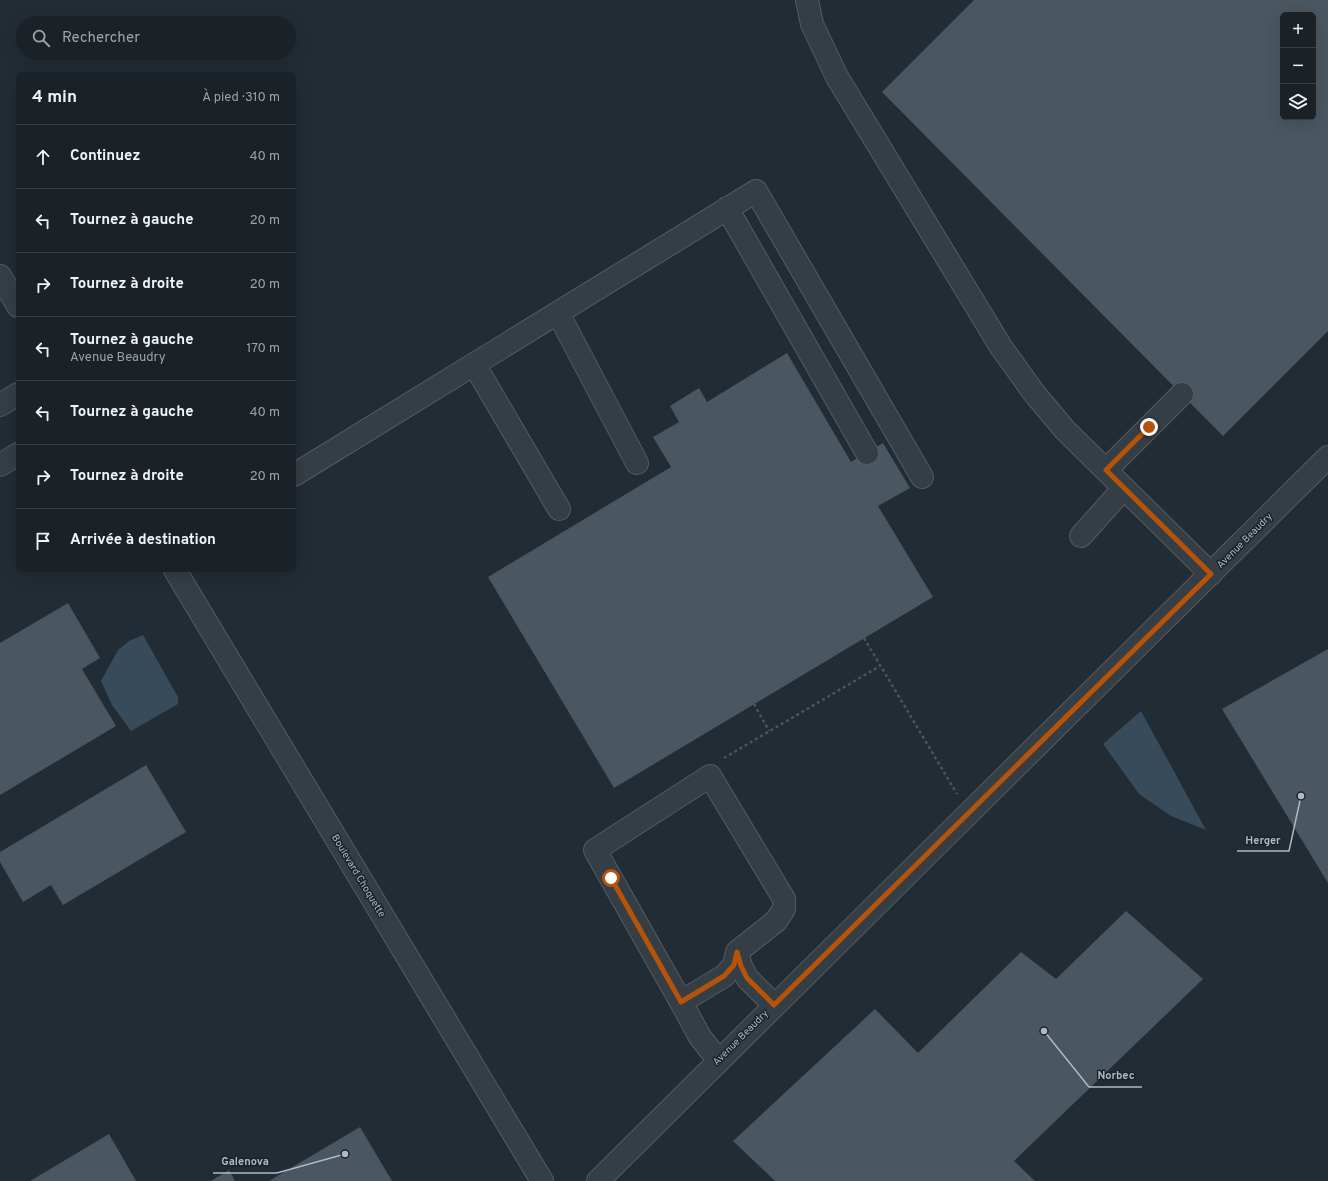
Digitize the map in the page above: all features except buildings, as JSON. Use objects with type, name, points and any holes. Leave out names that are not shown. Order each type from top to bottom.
[{"type":"street","points":[[807,0],[812,24],[837,77],[1001,347],[1034,393],[1065,430],[1211,574]]},
{"type":"street","points":[[296,474],[756,191],[922,477]]},
{"type":"street","points":[[727,208],[867,453]]},
{"type":"street","points":[[0,276],[16,303]]},
{"type":"street","points":[[558,313],[637,463]]},
{"type":"street","points":[[474,364],[559,510]]},
{"type":"street","points":[[1106,470],[1182,394]]},
{"type":"street","points":[[0,405],[16,395]]},
{"type":"street","points":[[0,465],[16,455]]},
{"type":"street","name":"Avenue Beaudry","points":[[598,1181],[1328,458]]},
{"type":"street","points":[[1081,536],[1124,488]]},
{"type":"street","name":"Boulevard Choquette","points":[[176,572],[542,1181]]},
{"type":"street","points":[[681,1002],[724,976],[734,965],[737,952],[776,921],[784,908],[784,899],[710,776],[595,850],[700,1038],[719,1061]]},
{"type":"street","points":[[737,952],[741,966],[747,978],[774,1005]]},
{"type":"path","points":[[864,638],[958,794]]},
{"type":"path","points":[[718,762],[880,666]]},
{"type":"path","points":[[754,704],[769,732]]},
{"type":"water","points":[[143,635],[178,697],[178,704],[131,731],[112,705],[101,681],[118,650],[129,641]]},
{"type":"water","points":[[1141,711],[1206,830],[1171,816],[1139,794],[1103,744]]},
{"type":"place","name":"Herger","points":[[1301,796]]},
{"type":"place","name":"Norbec","points":[[1044,1031]]},
{"type":"place","name":"Galenova","points":[[345,1154]]},
{"type":"route","points":[[611,878],[681,1002],[724,976],[734,965],[737,952],[741,966],[747,978],[774,1005],[1211,574],[1106,470],[1149,427]]}]
